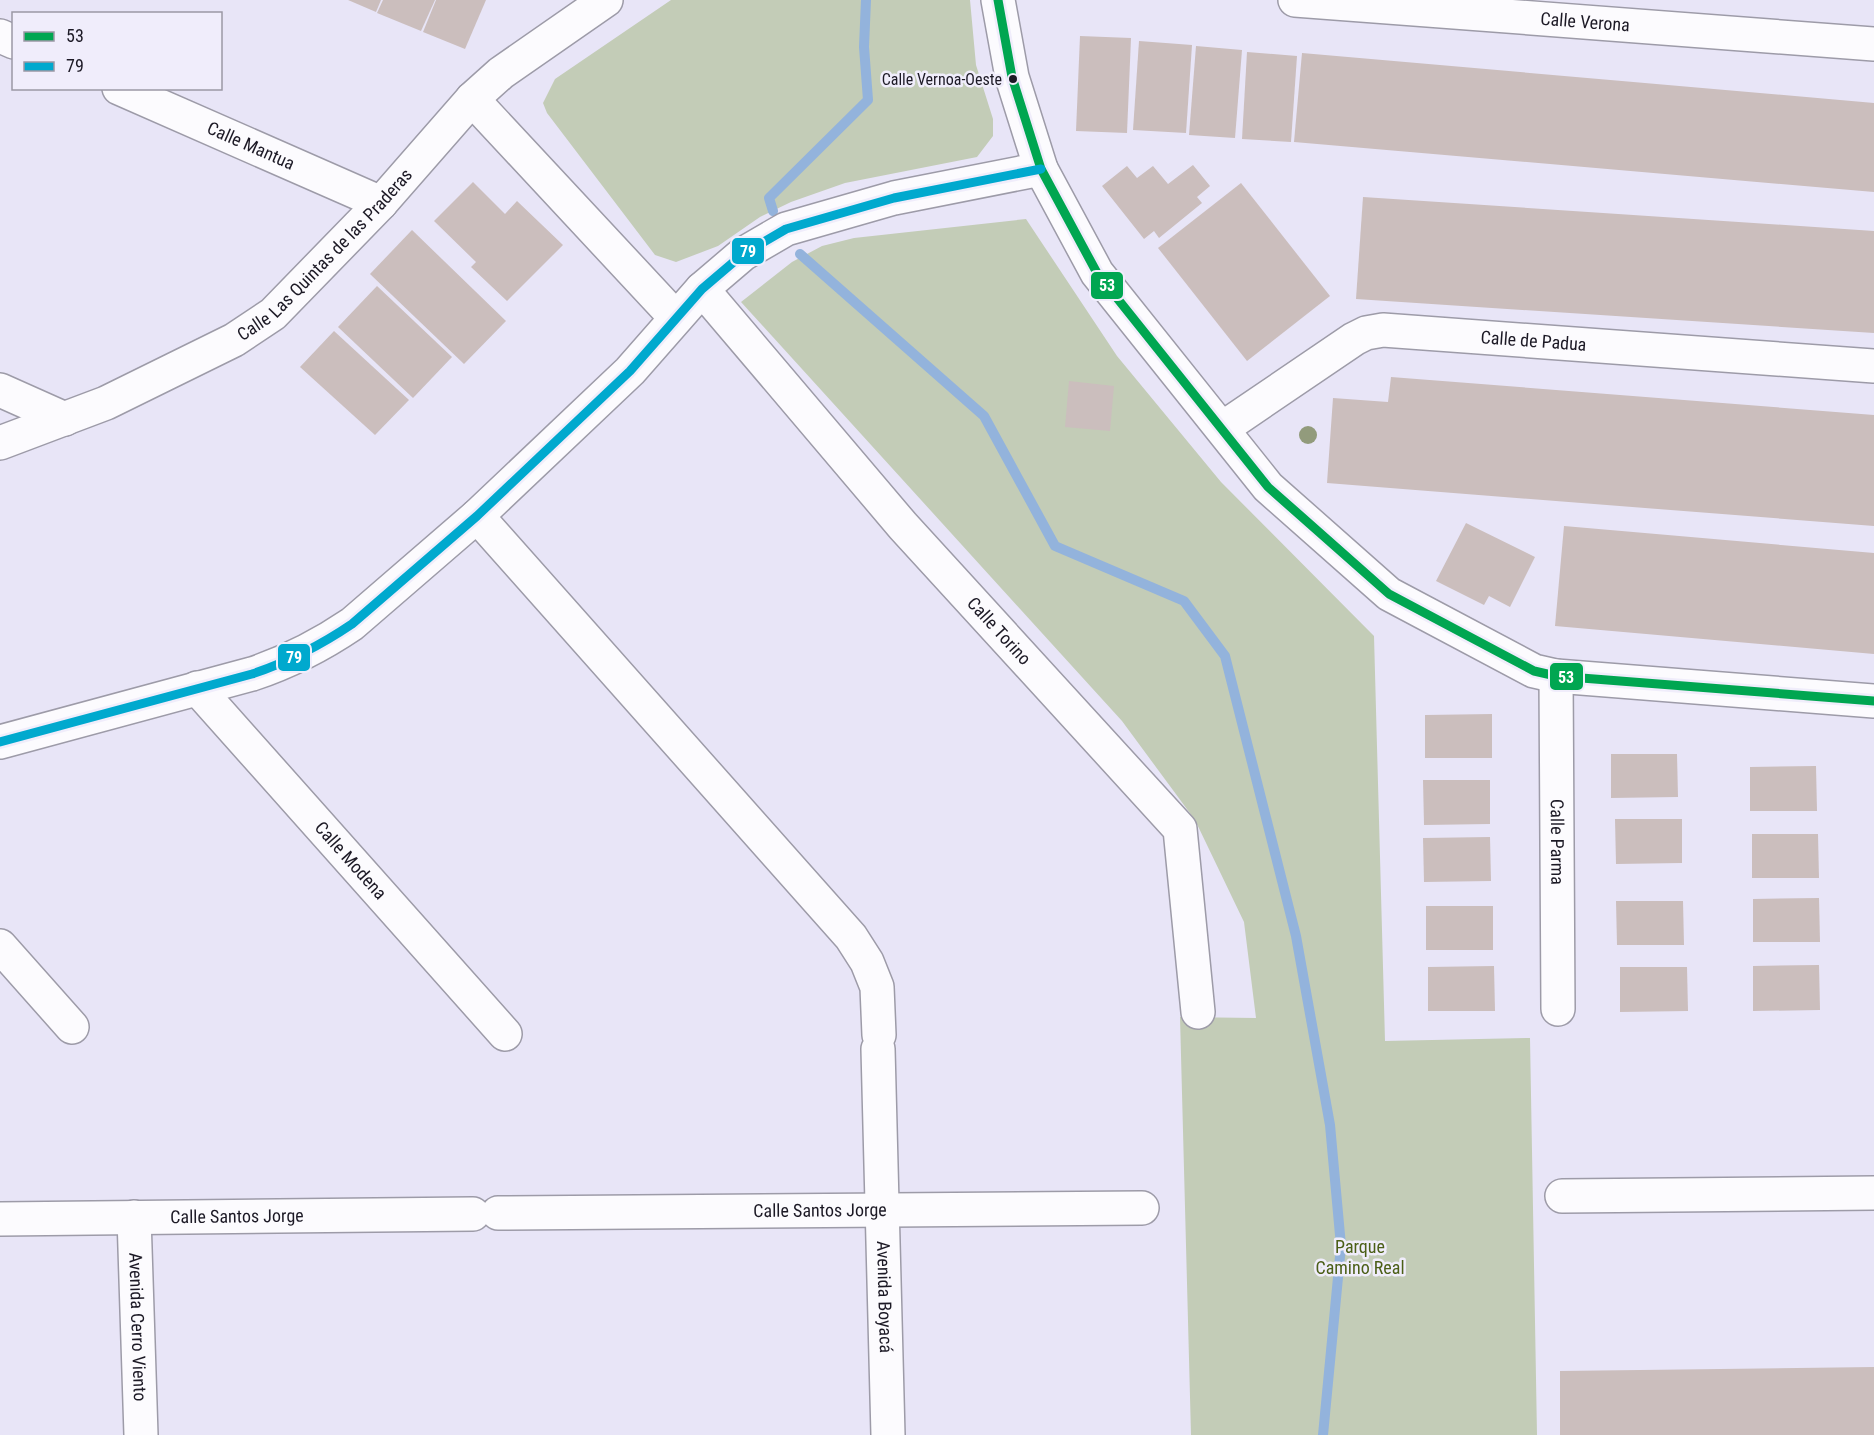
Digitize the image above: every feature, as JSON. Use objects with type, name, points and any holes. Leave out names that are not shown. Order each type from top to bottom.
[{"type":"street","name":"Calle Las Quintas de las Praderas","points":[[0,443],[106,403],[214,350],[273,314],[381,203],[472,99],[501,73],[606,0]]},
{"type":"street","points":[[998,0],[1012,77],[1041,169],[1097,273],[1268,487],[1389,594],[1534,671],[1556,676],[1874,701]]},
{"type":"street","name":"Calle Verona","points":[[1295,0],[1874,44]]},
{"type":"street","name":"Calle Mantua","points":[[124,90],[381,203]]},
{"type":"street","points":[[472,99],[676,318]]},
{"type":"street","points":[[0,742],[277,665],[329,640],[352,624],[477,516],[630,370],[702,289],[744,254],[786,229],[894,198],[1041,169]]},
{"type":"street","name":"Calle Torino","points":[[702,289],[903,526],[1180,829],[1198,1012]]},
{"type":"street","name":"Calle de Padua","points":[[1223,428],[1354,339],[1366,333],[1383,330],[1874,366]]},
{"type":"street","points":[[0,390],[65,419]]},
{"type":"street","name":"Avenida Boyacá","points":[[477,516],[851,937],[870,969],[877,987],[888,1435]]},
{"type":"street","name":"Calle Parma","points":[[1556,676],[1558,1009]]},
{"type":"street","name":"Calle Modena","points":[[197,688],[505,1034]]},
{"type":"street","points":[[0,946],[72,1027]]},
{"type":"street","points":[[1562,1196],[1874,1193]]},
{"type":"street","name":"Calle Santos Jorge","points":[[0,1219],[1142,1208]]},
{"type":"street","name":"Avenida Cerro Viento","points":[[134,1217],[141,1435]]},
{"type":"green space","points":[[671,0],[970,0],[976,65],[993,119],[993,136],[977,157],[845,183],[791,202],[760,217],[718,246],[676,262],[655,255],[547,113],[543,103],[555,79]]},
{"type":"green space","name":"Parque Camino Real","points":[[1026,219],[1117,356],[1221,482],[1374,636],[1385,1041],[1530,1038],[1537,1435],[1191,1435],[1180,1017],[1256,1018],[1244,922],[1195,820],[1122,721],[741,302],[792,262],[822,246],[854,238]]},
{"type":"building","points":[[348,0],[381,0],[376,12]]},
{"type":"building","points":[[383,0],[435,0],[421,31],[377,13]]},
{"type":"building","points":[[436,0],[486,0],[465,49],[423,32]]},
{"type":"building","points":[[1080,36],[1131,38],[1127,133],[1076,131]]},
{"type":"building","points":[[1139,41],[1192,45],[1186,133],[1133,130]]},
{"type":"building","points":[[1196,46],[1242,50],[1235,138],[1189,135]]},
{"type":"building","points":[[1247,52],[1297,56],[1291,142],[1242,139]]},
{"type":"building","points":[[1302,53],[1874,103],[1874,192],[1294,142]]},
{"type":"building","points":[[1193,165],[1210,186],[1197,197],[1202,203],[1159,238],[1154,231],[1144,239],[1102,186],[1127,166],[1137,178],[1153,166],[1168,184]]},
{"type":"building","points":[[473,182],[505,214],[517,201],[563,245],[507,301],[471,267],[476,262],[434,221]]},
{"type":"building","points":[[1241,183],[1330,296],[1247,361],[1158,248]]},
{"type":"building","points":[[1363,197],[1874,231],[1874,333],[1356,299]]},
{"type":"building","points":[[412,230],[506,321],[464,364],[370,274]]},
{"type":"building","points":[[377,286],[452,357],[413,398],[338,327]]},
{"type":"building","points":[[334,331],[409,400],[375,435],[300,367]]},
{"type":"building","points":[[1391,377],[1874,415],[1874,526],[1327,483],[1333,398],[1388,402]]},
{"type":"building","points":[[1069,381],[1114,386],[1110,431],[1065,427]]},
{"type":"building","points":[[1466,523],[1535,557],[1510,607],[1489,596],[1484,605],[1436,581]]},
{"type":"building","points":[[1564,526],[1874,553],[1874,654],[1555,626]]},
{"type":"building","points":[[1492,714],[1492,758],[1425,758],[1425,715]]},
{"type":"building","points":[[1611,754],[1677,754],[1678,797],[1611,798]]},
{"type":"building","points":[[1816,766],[1817,811],[1750,811],[1750,767]]},
{"type":"building","points":[[1423,780],[1490,780],[1490,824],[1424,825]]},
{"type":"building","points":[[1615,819],[1682,819],[1682,863],[1616,864]]},
{"type":"building","points":[[1752,834],[1818,834],[1819,878],[1752,878]]},
{"type":"building","points":[[1490,837],[1491,881],[1424,882],[1423,838]]},
{"type":"building","points":[[1819,898],[1820,942],[1753,942],[1753,899]]},
{"type":"building","points":[[1616,901],[1683,901],[1684,945],[1617,945]]},
{"type":"building","points":[[1426,906],[1493,906],[1493,950],[1426,950]]},
{"type":"building","points":[[1819,965],[1820,1010],[1753,1011],[1753,966]]},
{"type":"building","points":[[1494,966],[1495,1011],[1428,1011],[1428,967]]},
{"type":"building","points":[[1620,967],[1687,967],[1688,1011],[1620,1012]]},
{"type":"building","points":[[1874,1367],[1874,1435],[1560,1435],[1560,1371]]},
{"type":"waterway","points":[[773,211],[769,198],[868,100],[864,47],[866,0]]},
{"type":"waterway","points":[[800,254],[984,416],[1055,546],[1184,601],[1225,656],[1296,936],[1330,1125],[1341,1246],[1323,1435]]},
{"type":"transit line","name":"53","points":[[998,0],[1012,77],[1041,169],[1097,273],[1268,487],[1389,594],[1534,671],[1556,676],[1874,701]]},
{"type":"transit line","name":"79","points":[[0,742],[252,674],[291,658],[340,632],[477,516],[630,371],[702,289],[743,254],[786,229],[894,198],[1041,169]]},
{"type":"place","name":"Calle Vernoa-Oeste","points":[[1013,79]]}]
